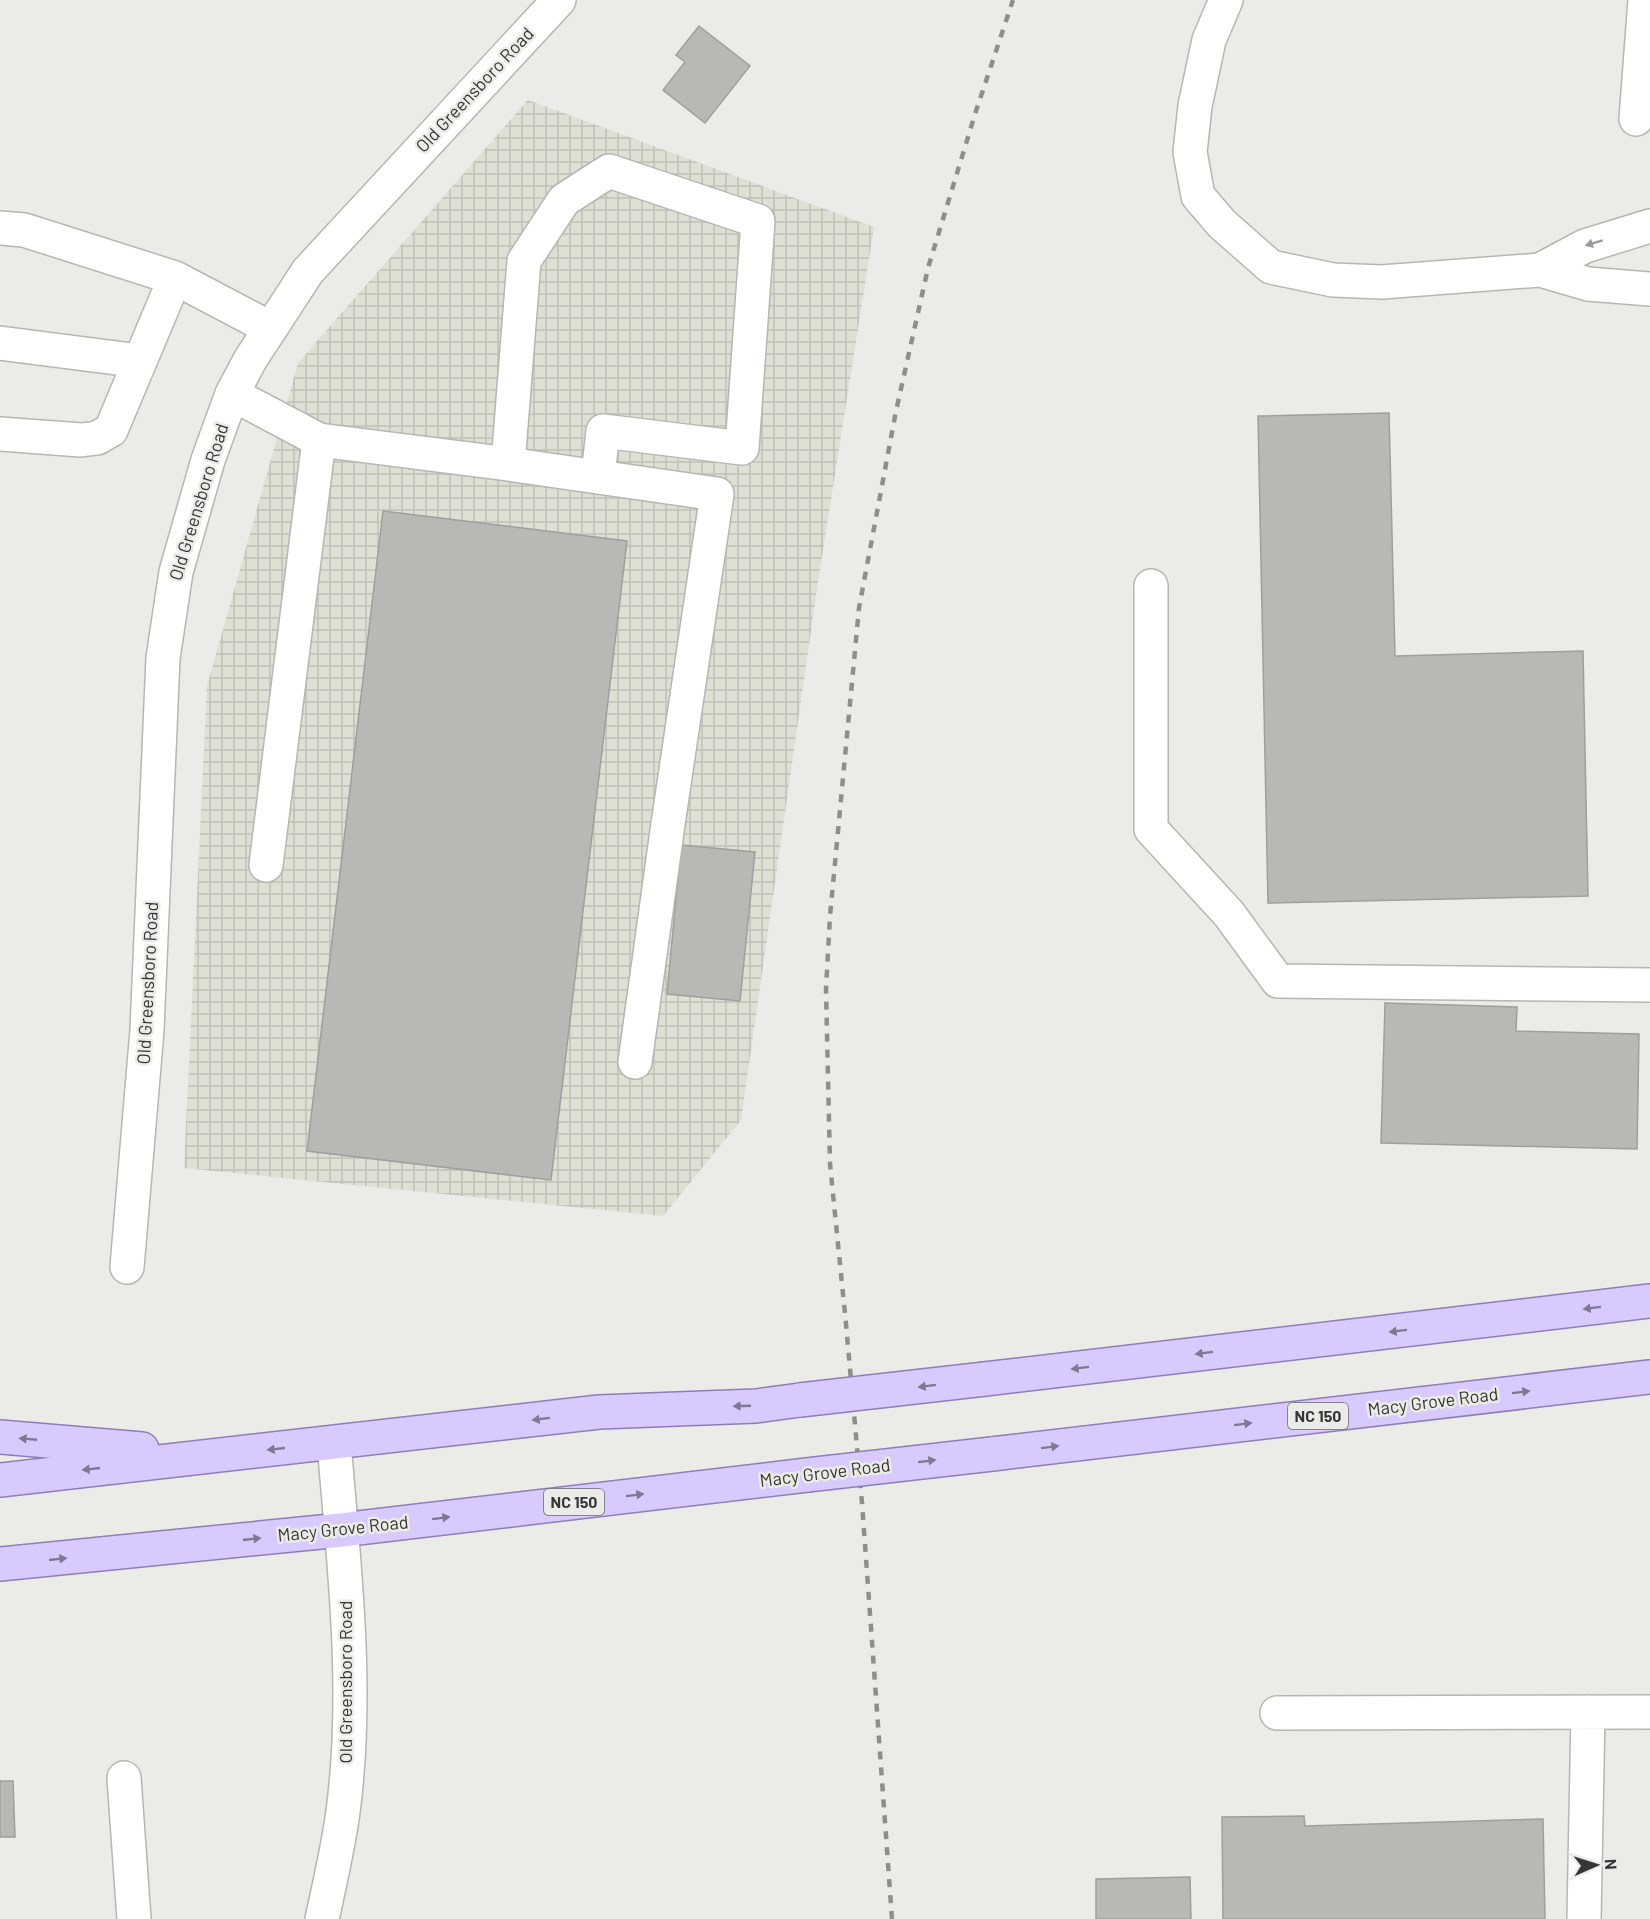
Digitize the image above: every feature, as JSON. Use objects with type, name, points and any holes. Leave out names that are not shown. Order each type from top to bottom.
[{"type":"main road","points":[[0,1480],[599,1412],[756,1406],[1650,1301]]},
{"type":"main road","name":"Macy Grove Road","points":[[0,1564],[341,1530],[1647,1377]]},
{"type":"main road","points":[[0,1437],[212,1456]]},
{"type":"street","name":"Old Greensboro Road","points":[[127,1267],[147,1030],[163,657],[176,572],[208,460],[232,394],[250,360],[308,271],[559,0]]},
{"type":"street","points":[[1226,0],[1209,40],[1195,106],[1190,152],[1198,196],[1222,224],[1271,267],[1333,280],[1382,282],[1540,270],[1588,284],[1650,289]]},
{"type":"street","points":[[1636,119],[1645,0]]},
{"type":"street","points":[[508,464],[524,261],[564,200],[609,171],[758,221],[742,448],[603,431],[597,476]]},
{"type":"street","points":[[1540,270],[1585,246],[1650,226]]},
{"type":"street","points":[[0,228],[24,230],[176,278],[270,328]]},
{"type":"street","points":[[0,434],[81,440],[97,438],[111,430],[176,278]]},
{"type":"street","points":[[0,343],[140,361]]},
{"type":"street","points":[[232,394],[319,440],[717,494],[635,1062]]},
{"type":"street","points":[[266,865],[319,440]]},
{"type":"street","points":[[1151,586],[1150,829],[1229,914],[1278,981],[1650,985]]},
{"type":"street","name":"Old Greensboro Road","points":[[322,1919],[343,1811],[348,1750],[349,1671],[334,1443]]},
{"type":"street","points":[[1584,1919],[1588,1712]]},
{"type":"street","points":[[1277,1713],[1650,1712]]},
{"type":"street","points":[[124,1778],[134,1919]]},
{"type":"shaded area","points":[[528,100],[874,227],[818,582],[741,1120],[663,1216],[184,1168],[207,686],[298,363]]},
{"type":"building","points":[[699,26],[750,66],[705,123],[663,90],[685,62],[676,55]]},
{"type":"building","points":[[1389,413],[1395,656],[1583,651],[1588,896],[1268,903],[1258,416]]},
{"type":"building","points":[[383,511],[627,541],[551,1180],[307,1151]]},
{"type":"building","points":[[681,845],[755,852],[740,1001],[667,994]]},
{"type":"building","points":[[1385,1003],[1517,1007],[1516,1031],[1639,1034],[1637,1149],[1381,1143]]},
{"type":"building","points":[[0,1781],[13,1781],[15,1837],[0,1837]]},
{"type":"building","points":[[1304,1816],[1305,1826],[1543,1819],[1545,1919],[1223,1919],[1222,1817]]},
{"type":"building","points":[[1190,1877],[1191,1919],[1096,1919],[1096,1879]]},
{"type":"railway","points":[[892,1919],[862,1503],[830,1164],[826,989],[830,916],[859,608],[896,411],[928,268],[1013,0]]}]
